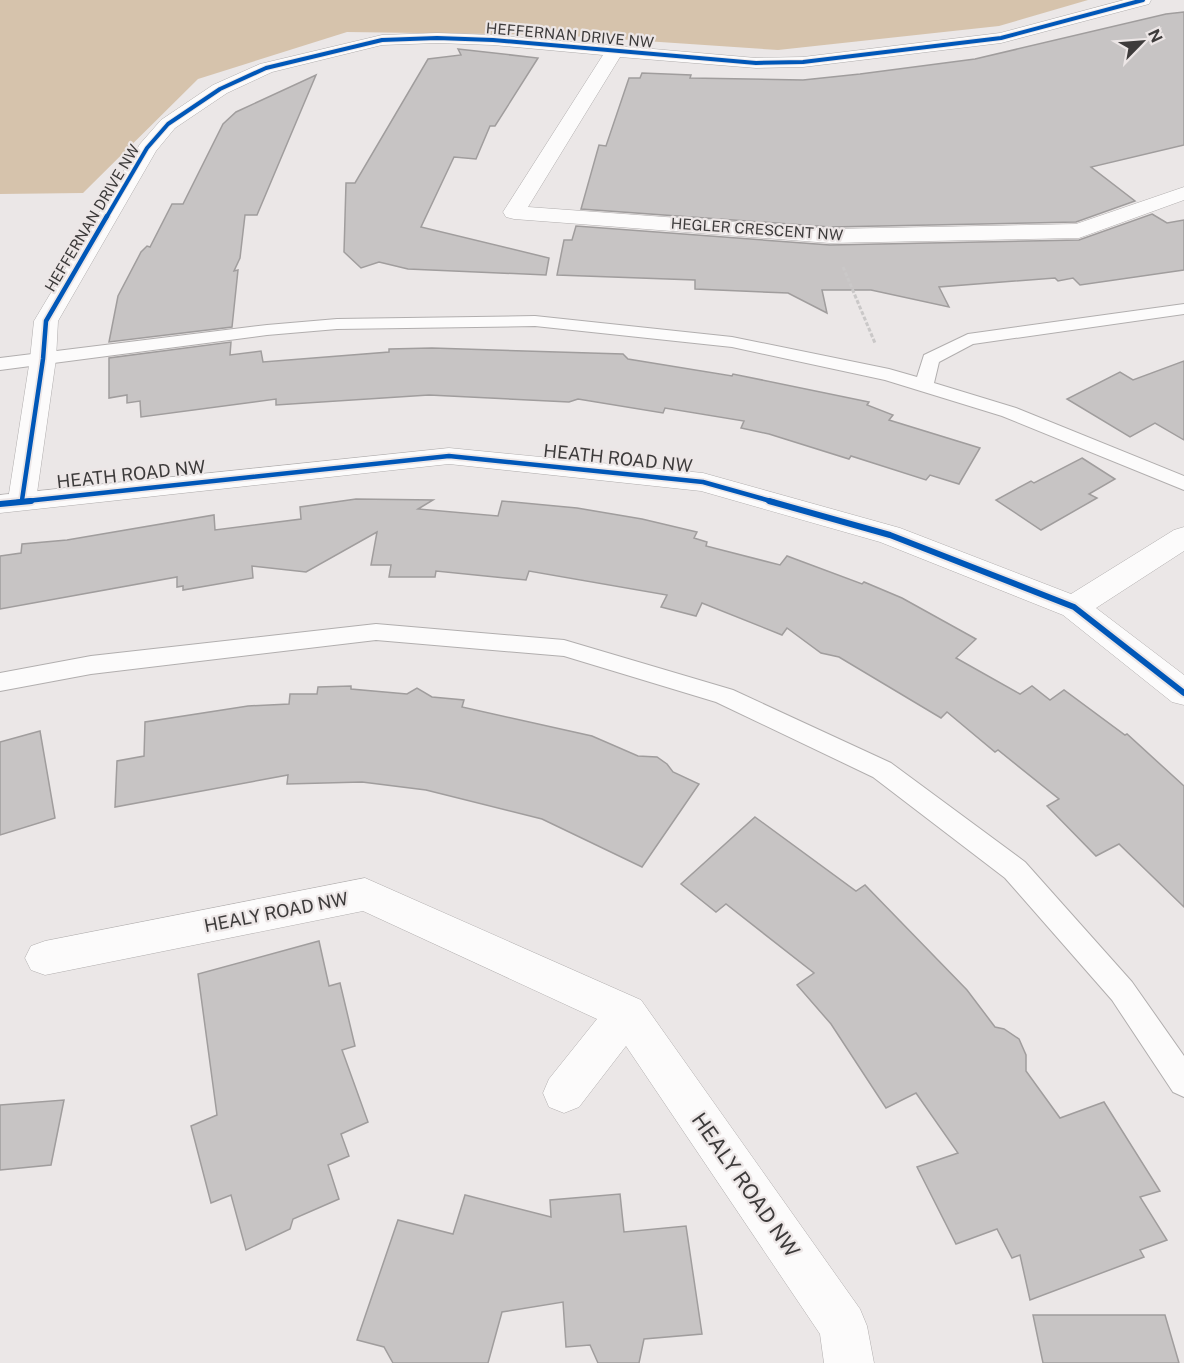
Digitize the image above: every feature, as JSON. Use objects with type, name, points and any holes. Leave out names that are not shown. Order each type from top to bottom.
[{"type":"street","name":"HEFFERNAN DRIVE NW","points":[[11,502],[43,359],[46,321],[147,148],[168,124],[220,89],[266,68],[382,40],[437,38],[493,40],[756,63],[803,62],[1001,38],[1143,0]]},
{"type":"street","name":"HEGLER CRESCENT NW","points":[[614,52],[514,213],[830,236],[1079,231],[1184,193]]},
{"type":"street","name":"HEATH ROAD NW","points":[[11,502],[449,456],[703,482],[890,535],[1074,606],[1184,693]]},
{"type":"street","points":[[1074,606],[1184,537]]},
{"type":"street","name":"HEALY ROAD NW","points":[[45,958],[365,894],[627,1013],[843,1326],[849,1363]]},
{"type":"street","points":[[564,1093],[627,1013]]},
{"type":"lane","points":[[924,385],[931,359],[968,339],[1184,309]]},
{"type":"lane","points":[[0,364],[267,330],[325,325],[535,321],[732,342],[889,375],[1009,412],[1184,484]]},
{"type":"lane","points":[[0,682],[91,665],[376,632],[564,648],[724,696],[882,770],[1015,870],[1122,991],[1184,1082]]},
{"type":"path","points":[[830,236],[889,375]]},
{"type":"shaded area","points":[[0,0],[1088,0],[999,26],[778,50],[556,35],[347,32],[198,79],[83,193],[0,194]]},
{"type":"building","points":[[1184,12],[1184,145],[1091,167],[1135,201],[1076,222],[830,227],[581,209],[599,145],[606,146],[629,78],[640,78],[642,73],[691,75],[690,78],[803,80],[860,74],[975,59],[1166,14]]},
{"type":"building","points":[[458,49],[538,58],[495,126],[490,126],[476,159],[454,157],[421,227],[549,258],[546,275],[408,269],[379,262],[361,268],[344,252],[346,183],[355,183],[428,59],[461,55]]},
{"type":"building","points":[[316,75],[257,215],[245,215],[240,258],[234,271],[238,270],[232,327],[109,342],[118,296],[141,252],[147,246],[150,247],[172,204],[183,204],[223,124],[236,112]]},
{"type":"building","points":[[1152,214],[1167,223],[1184,220],[1184,270],[1080,285],[1073,278],[1058,281],[1055,278],[939,287],[949,307],[871,290],[822,290],[827,313],[788,293],[695,289],[695,280],[557,275],[564,240],[572,240],[576,226],[830,245],[1079,240]]},
{"type":"building","points":[[231,342],[230,355],[261,351],[263,362],[389,352],[389,349],[432,348],[623,354],[628,359],[732,376],[733,374],[869,402],[867,405],[893,415],[889,420],[980,448],[959,484],[930,475],[926,480],[851,456],[849,459],[769,434],[741,428],[744,421],[665,408],[663,413],[578,399],[569,402],[429,395],[276,405],[276,399],[141,417],[140,401],[127,403],[127,395],[109,398],[109,358]]},
{"type":"building","points":[[1184,361],[1184,440],[1155,423],[1130,437],[1067,399],[1120,372],[1133,380]]},
{"type":"building","points":[[1082,458],[1115,479],[1089,494],[1097,498],[1041,530],[996,500],[1031,481],[1034,483]]},
{"type":"building","points":[[356,499],[433,500],[418,509],[498,516],[502,501],[577,508],[642,519],[697,532],[694,538],[707,542],[706,546],[780,565],[787,556],[862,584],[864,582],[902,598],[976,639],[956,658],[1020,694],[1032,686],[1050,700],[1064,690],[1125,735],[1127,734],[1184,786],[1184,907],[1119,844],[1096,856],[1047,806],[1059,799],[998,750],[995,752],[947,712],[941,718],[839,657],[821,653],[787,628],[782,635],[702,603],[696,616],[661,607],[667,595],[529,571],[526,580],[436,571],[435,577],[389,577],[391,565],[371,565],[377,532],[306,572],[252,566],[253,578],[183,590],[183,586],[177,587],[177,577],[0,609],[0,556],[21,553],[22,544],[67,540],[214,515],[215,530],[301,519],[300,507]]},
{"type":"building","points":[[351,686],[351,689],[407,694],[417,688],[432,697],[464,700],[462,707],[592,736],[638,756],[657,757],[673,772],[699,784],[642,867],[542,819],[426,790],[362,782],[287,784],[288,775],[115,807],[117,761],[144,756],[145,722],[248,706],[289,704],[290,694],[317,694],[318,687]]},
{"type":"building","points":[[40,731],[55,818],[0,835],[0,742]]},
{"type":"building","points":[[755,817],[856,891],[865,885],[967,990],[995,1027],[1004,1029],[1019,1039],[1026,1055],[1026,1071],[1060,1118],[1104,1102],[1160,1191],[1140,1197],[1167,1240],[1140,1250],[1144,1257],[1030,1300],[1020,1255],[1012,1258],[997,1229],[956,1244],[917,1167],[958,1153],[916,1093],[886,1108],[831,1024],[797,985],[814,973],[726,904],[716,912],[681,884]]},
{"type":"building","points":[[319,941],[329,986],[340,983],[355,1046],[342,1050],[368,1122],[341,1134],[349,1156],[328,1165],[339,1199],[293,1219],[290,1229],[246,1250],[231,1195],[211,1203],[191,1126],[217,1115],[198,974]]},
{"type":"building","points":[[64,1100],[51,1165],[0,1170],[0,1105]]},
{"type":"building","points":[[620,1194],[624,1232],[686,1226],[702,1334],[644,1339],[639,1363],[598,1363],[590,1345],[566,1347],[563,1302],[502,1312],[488,1363],[393,1363],[384,1347],[357,1340],[398,1220],[453,1234],[465,1195],[551,1217],[550,1200]]},
{"type":"building","points":[[1033,1315],[1165,1315],[1179,1363],[1043,1363]]},
{"type":"cycle path","points":[[22,500],[43,359],[46,321],[147,148],[168,124],[220,89],[266,68],[382,40],[437,38],[493,40],[756,63],[803,62],[1001,38],[1143,0]]},
{"type":"cycle path","points":[[0,504],[449,456],[703,482],[890,535],[1074,607],[1184,693]]}]
